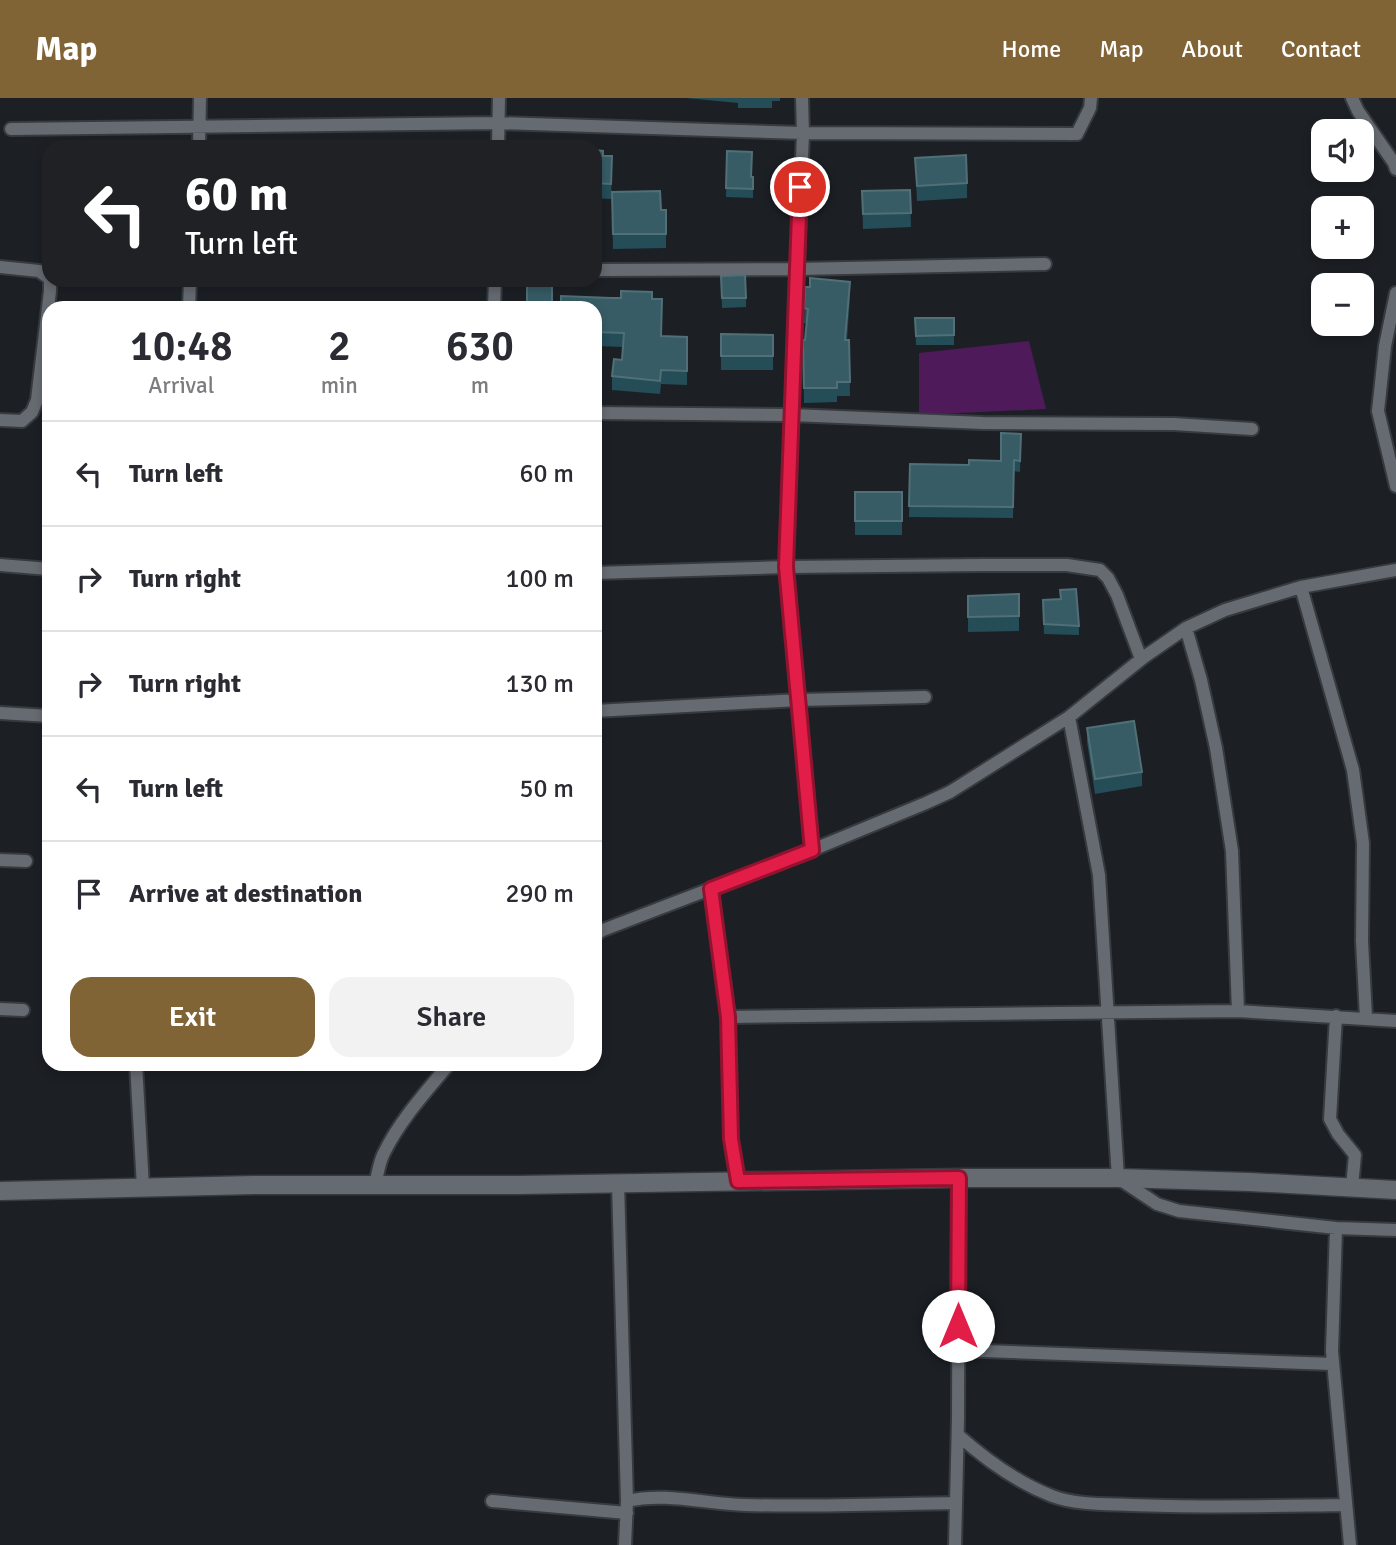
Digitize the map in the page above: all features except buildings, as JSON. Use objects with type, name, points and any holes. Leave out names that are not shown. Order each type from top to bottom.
[{"type":"street","points":[[199,140],[200,98]]},
{"type":"street","points":[[498,140],[499,98]]},
{"type":"street","points":[[802,98],[803,133],[786,567],[812,850]]},
{"type":"street","points":[[11,129],[498,123],[803,133],[1077,134],[1090,108],[1091,98]]},
{"type":"street","points":[[1352,98],[1396,169]]},
{"type":"street","points":[[602,271],[1045,264]]},
{"type":"street","points":[[0,267],[42,273]]},
{"type":"street","points":[[1396,293],[1385,346],[1378,411],[1396,486]]},
{"type":"street","points":[[0,420],[22,421],[32,412],[37,400],[42,358]]},
{"type":"street","points":[[602,413],[792,415],[983,423],[1174,424],[1252,429]]},
{"type":"street","points":[[0,565],[42,568]]},
{"type":"street","points":[[602,573],[786,567],[1067,565],[1100,570],[1108,578],[1117,595],[1141,659]]},
{"type":"street","points":[[602,931],[812,850],[950,792],[1069,717],[1141,659],[1185,628],[1225,610],[1301,587],[1396,570]]},
{"type":"street","points":[[1301,587],[1353,770],[1363,843],[1362,941],[1366,1018]]},
{"type":"street","points":[[1185,628],[1201,680],[1216,748],[1232,851],[1238,1012]]},
{"type":"street","points":[[602,711],[798,700],[925,697]]},
{"type":"street","points":[[0,713],[42,716]]},
{"type":"street","points":[[1069,717],[1099,875],[1118,1178]]},
{"type":"street","points":[[0,860],[26,862]]},
{"type":"street","points":[[711,889],[728,1017],[731,1139],[738,1181]]},
{"type":"street","points":[[0,1009],[23,1010]]},
{"type":"street","points":[[728,1017],[1238,1012],[1396,1021]]},
{"type":"street","points":[[1336,1016],[1330,1119],[1355,1155],[1352,1187]]},
{"type":"street","points":[[136,1071],[143,1187]]},
{"type":"street","points":[[375,1184],[383,1155],[392,1139],[443,1071]]},
{"type":"street","points":[[955,1545],[959,1178]]},
{"type":"street","points":[[1118,1178],[1157,1204],[1179,1211],[1336,1228],[1396,1230]]},
{"type":"street","points":[[0,1191],[375,1184],[518,1185],[1118,1178],[1396,1191]]},
{"type":"street","points":[[618,1183],[627,1507],[625,1545]]},
{"type":"street","points":[[1336,1228],[1332,1351],[1350,1545]]},
{"type":"street","points":[[958,1350],[1333,1364]]},
{"type":"street","points":[[958,1435],[985,1459],[1017,1480],[1054,1497],[1086,1503],[1160,1506],[1346,1505]]},
{"type":"street","points":[[492,1501],[627,1507],[640,1498],[744,1505],[956,1503]]},
{"type":"shaded area","points":[[1029,341],[1046,409],[919,415],[919,353]]},
{"type":"route","points":[[800,187],[786,567],[812,850],[711,889],[728,1017],[731,1139],[738,1181],[959,1178],[958,1326]]}]
